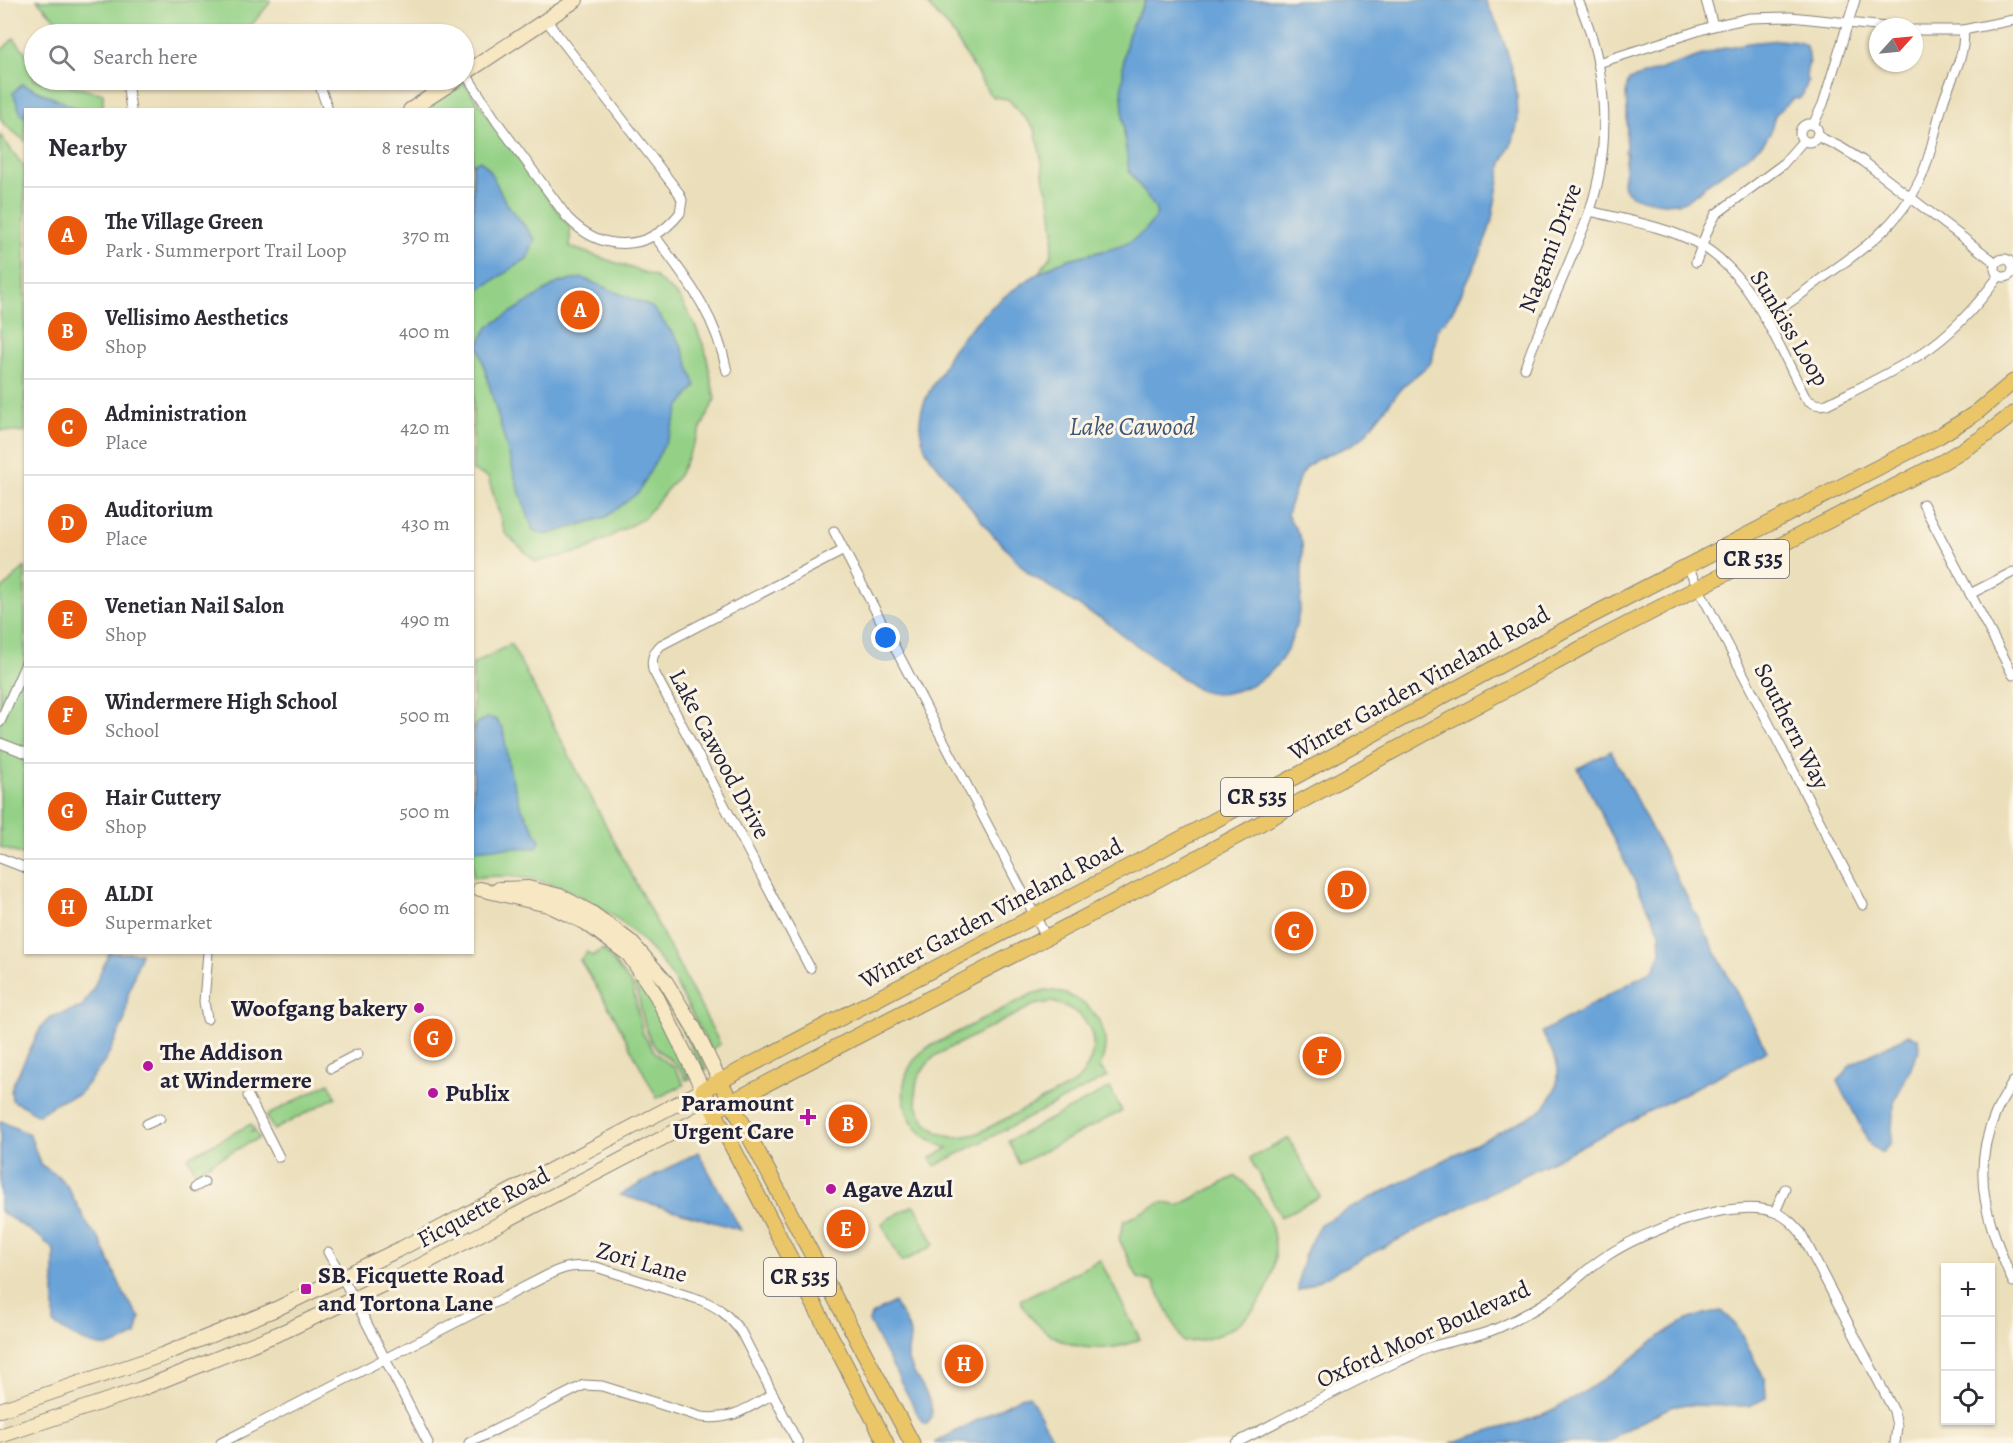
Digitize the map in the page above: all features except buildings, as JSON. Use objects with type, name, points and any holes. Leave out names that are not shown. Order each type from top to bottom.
[{"type":"main road","points":[[474,68],[576,0]]},
{"type":"main road","points":[[413,108],[441,90]]},
{"type":"main road","name":"Winter Garden Vineland Road","points":[[703,1090],[1151,855],[1478,676],[1939,436],[1976,412],[2013,382]]},
{"type":"main road","name":"Winter Garden Vineland Road","points":[[714,1111],[1162,877],[1489,697],[1944,461],[1976,442],[2013,414]]},
{"type":"main road","points":[[1478,676],[1489,697]]},
{"type":"main road","points":[[476,890],[548,904],[589,918],[631,942],[666,982],[694,1029],[731,1102]]},
{"type":"main road","points":[[589,918],[629,955],[656,995],[703,1090]]},
{"type":"main road","name":"CR 535","points":[[703,1090],[886,1443]]},
{"type":"main road","name":"Ficquette Road","points":[[0,1410],[192,1344],[342,1278],[703,1090]]},
{"type":"main road","name":"CR 535","points":[[731,1102],[912,1443]]},
{"type":"main road","name":"Ficquette Road","points":[[0,1436],[111,1399],[285,1331],[354,1299],[714,1111]]},
{"type":"street","name":"Nagami Drive","points":[[1525,368],[1590,211],[1598,177],[1604,133],[1603,99],[1590,30],[1578,0]]},
{"type":"street","points":[[1706,0],[1713,26]]},
{"type":"street","points":[[1814,125],[1823,104],[1855,0]]},
{"type":"street","points":[[1598,63],[1713,26],[1766,17],[1791,17],[1869,25]]},
{"type":"street","points":[[1923,30],[1963,30],[2013,20]]},
{"type":"street","points":[[472,90],[576,227],[595,239],[616,244],[638,241],[654,235],[680,213],[682,200],[679,193],[546,21]]},
{"type":"street","points":[[1764,318],[1872,242],[1890,226],[1911,198],[1925,168],[1944,100],[1959,59],[1963,45],[1963,30]]},
{"type":"street","points":[[128,90],[131,108]]},
{"type":"street","points":[[321,90],[327,108]]},
{"type":"street","points":[[1803,141],[1800,134],[1802,127],[1808,124],[1814,125]]},
{"type":"street","points":[[1803,141],[1812,142],[1817,136],[1818,132],[1814,125]]},
{"type":"street","points":[[1817,136],[1853,154],[1996,263]]},
{"type":"street","points":[[1696,262],[1716,214],[1782,165],[1803,141]]},
{"type":"street","name":"Sunkiss Loop","points":[[1590,211],[1666,231],[1702,246],[1725,263],[1751,293],[1807,399],[1817,405],[1824,405],[1927,350],[1966,315],[1999,276]]},
{"type":"street","points":[[654,235],[700,299],[717,332],[727,371]]},
{"type":"street","points":[[2011,257],[2012,272],[2006,277],[1999,276],[1995,270],[1996,263],[2011,257]]},
{"type":"street","points":[[1923,504],[2013,675]]},
{"type":"street","points":[[834,531],[1046,937]]},
{"type":"street","name":"Lake Cawood Drive","points":[[810,968],[651,661],[654,651],[661,645],[844,550]]},
{"type":"street","name":"Southern Way","points":[[1687,566],[1863,905]]},
{"type":"street","points":[[1970,594],[2013,572]]},
{"type":"street","points":[[0,722],[24,668]]},
{"type":"street","points":[[0,743],[24,752]]},
{"type":"street","points":[[0,858],[24,867]]},
{"type":"street","points":[[207,1019],[204,1002],[208,954]]},
{"type":"street","points":[[331,1068],[358,1054]]},
{"type":"street","points":[[2013,1082],[1995,1115],[1985,1145],[1982,1183],[1991,1225],[2013,1282]]},
{"type":"street","points":[[248,1096],[279,1157]]},
{"type":"street","points":[[147,1124],[159,1118]]},
{"type":"street","points":[[195,1187],[204,1182]]},
{"type":"street","points":[[1785,1189],[1775,1212],[1801,1233],[1894,1411],[1897,1426],[1896,1443]]},
{"type":"street","name":"Oxford Moor Boulevard","points":[[1236,1443],[1397,1362],[1430,1348],[1497,1328],[1531,1311],[1559,1293],[1607,1255],[1648,1233],[1700,1215],[1759,1209],[1775,1212]]},
{"type":"street","points":[[328,1252],[428,1443]]},
{"type":"street","name":"Zori Lane","points":[[221,1443],[563,1267],[579,1265],[596,1267],[701,1300],[729,1316],[741,1332],[798,1443]]},
{"type":"street","points":[[469,1443],[584,1385],[602,1386],[701,1417],[718,1419],[734,1414],[773,1394]]},
{"type":"green space","points":[[37,0],[270,0],[252,24],[59,23]]},
{"type":"green space","points":[[923,0],[1146,0],[1130,29],[1124,54],[1122,91],[1129,171],[1155,206],[1157,214],[1139,236],[1119,247],[1065,261],[1036,277],[1051,255],[1054,233],[1051,204],[1044,181],[1035,129],[1008,99],[994,97],[989,93],[950,29]]},
{"type":"green space","points":[[14,38],[24,51],[24,90],[86,90],[103,93],[103,108],[24,108],[24,140],[0,118],[0,52]]},
{"type":"green space","points":[[469,90],[570,228],[570,247],[654,276],[679,297],[705,349],[715,399],[679,475],[644,518],[584,551],[536,562],[505,533],[488,477],[474,471],[474,108],[426,108],[449,92]]},
{"type":"green space","points":[[0,135],[24,167],[24,433],[0,430]]},
{"type":"green space","points":[[24,568],[24,856],[0,847],[0,591]]},
{"type":"green space","points":[[511,644],[720,1044],[711,1050],[671,975],[653,952],[609,913],[584,898],[530,879],[502,876],[474,878],[474,663]]},
{"type":"green space","points":[[603,949],[632,985],[643,1034],[654,1051],[674,1067],[684,1085],[657,1098],[613,1014],[580,960],[587,952],[592,956]]},
{"type":"green space","points":[[647,970],[672,995],[707,1070],[703,1070],[662,992]]},
{"type":"green space","points":[[640,982],[649,995],[690,1079],[686,1080],[677,1066],[651,1041],[645,1028],[635,986]]},
{"type":"green space","points":[[1046,990],[1057,992],[1077,999],[1093,1012],[1103,1031],[1105,1042],[1099,1070],[1102,1069],[1107,1077],[935,1166],[931,1158],[948,1148],[932,1141],[920,1131],[910,1119],[905,1105],[903,1091],[906,1076],[913,1062],[925,1049],[1032,994]],"holes":[[[1051,1002],[1066,1007],[1087,1023],[1092,1034],[1091,1059],[1074,1084],[976,1134],[960,1137],[948,1136],[930,1126],[917,1106],[916,1089],[922,1070],[936,1055],[1034,1005]]]},
{"type":"green space","points":[[329,1083],[336,1097],[274,1130],[266,1116]]},
{"type":"green space","points":[[1110,1088],[1122,1111],[1019,1164],[1008,1141]]},
{"type":"green space","points":[[251,1124],[254,1129],[251,1132],[255,1131],[259,1138],[195,1171],[188,1157]]},
{"type":"green space","points":[[1289,1138],[1320,1197],[1281,1217],[1250,1158]]},
{"type":"green space","points":[[1236,1176],[1258,1199],[1271,1225],[1275,1252],[1271,1278],[1259,1303],[1240,1323],[1214,1336],[1183,1342],[1153,1282],[1138,1278],[1119,1239],[1124,1221],[1162,1202],[1178,1206]]},
{"type":"green space","points":[[912,1206],[917,1209],[934,1244],[901,1261],[882,1224]]},
{"type":"green space","points":[[1100,1260],[1140,1339],[1106,1348],[1089,1348],[1056,1338],[1029,1315],[1020,1300]]},
{"type":"water","name":"Lake Cawood","points":[[1146,0],[1485,0],[1499,28],[1511,64],[1517,96],[1518,121],[1513,141],[1502,163],[1491,224],[1481,253],[1453,310],[1437,330],[1430,364],[1403,386],[1363,437],[1351,445],[1316,460],[1299,478],[1287,514],[1302,543],[1300,607],[1291,641],[1283,657],[1259,681],[1224,693],[1214,694],[1197,689],[1104,620],[1028,573],[993,535],[928,454],[921,432],[921,412],[928,394],[953,349],[985,313],[1022,283],[1050,267],[1080,256],[1108,250],[1135,239],[1147,229],[1157,214],[1154,206],[1129,171],[1124,133],[1122,91],[1124,54],[1130,29]]},
{"type":"water","points":[[1778,40],[1799,42],[1806,46],[1809,55],[1806,79],[1808,81],[1799,99],[1793,99],[1775,115],[1770,134],[1763,143],[1683,202],[1649,201],[1631,195],[1623,184],[1627,154],[1625,152],[1626,92],[1629,80],[1720,49]]},
{"type":"water","points":[[22,84],[24,90],[35,90],[76,108],[24,108],[24,116],[13,93]]},
{"type":"water","points":[[480,160],[489,169],[505,201],[535,239],[528,258],[474,293],[474,163]]},
{"type":"water","points":[[582,278],[652,307],[681,344],[696,386],[680,406],[669,436],[639,492],[606,517],[546,535],[533,530],[517,484],[478,345],[488,327],[558,283]]},
{"type":"water","points":[[486,718],[495,719],[503,729],[510,772],[520,805],[540,840],[537,848],[474,850],[474,730],[477,723]]},
{"type":"water","points":[[1611,751],[1767,1051],[1298,1291],[1304,1256],[1320,1224],[1540,1111],[1554,1091],[1558,1077],[1556,1062],[1542,1032],[1653,970],[1661,952],[1660,932],[1578,768]]},
{"type":"water","points":[[109,954],[141,954],[128,995],[125,1019],[106,1060],[79,1094],[59,1101],[38,1115],[16,1103],[12,1100],[11,1091],[41,1027],[51,1017],[82,1007]]},
{"type":"water","points":[[1908,1035],[1918,1038],[1919,1050],[1894,1103],[1891,1142],[1882,1153],[1870,1145],[1838,1081],[1850,1065]]},
{"type":"water","points":[[1,1121],[30,1135],[40,1164],[58,1176],[67,1186],[89,1227],[99,1238],[125,1296],[140,1318],[136,1335],[117,1344],[103,1346],[80,1340],[54,1324],[54,1250],[40,1237],[0,1211]]},
{"type":"water","points":[[698,1152],[741,1230],[620,1195]]},
{"type":"water","points":[[894,1302],[910,1332],[908,1360],[930,1401],[932,1410],[927,1424],[922,1422],[869,1322],[871,1315]]},
{"type":"water","points":[[1722,1311],[1735,1323],[1765,1380],[1766,1398],[1749,1406],[1674,1405],[1622,1432],[1607,1443],[1451,1443],[1531,1419],[1556,1408],[1601,1381],[1659,1337],[1682,1323],[1694,1317]]},
{"type":"water","points":[[1029,1395],[1054,1443],[934,1443],[1021,1397]]},
{"type":"place","name":"The Village Green","points":[[580,310]]},
{"type":"place","name":"Auditorium","points":[[1347,890]]},
{"type":"place","name":"Administration","points":[[1294,931]]},
{"type":"place","name":"Woofgang bakery","points":[[419,1008]]},
{"type":"place","name":"Hair Cuttery","points":[[433,1038]]},
{"type":"place","name":"Windermere High School","points":[[1322,1056]]},
{"type":"place","name":"The Addison at Windermere","points":[[148,1066]]},
{"type":"place","name":"Publix","points":[[433,1093]]},
{"type":"place","name":"Paramount Urgent Care","points":[[808,1117]]},
{"type":"place","name":"Vellisimo Aesthetics","points":[[848,1124]]},
{"type":"place","name":"Agave Azul","points":[[831,1189]]},
{"type":"place","name":"Venetian Nail Salon","points":[[846,1229]]},
{"type":"place","name":"SB. Ficquette Road and Tortona Lane","points":[[306,1289]]},
{"type":"place","name":"ALDI","points":[[964,1364]]}]
